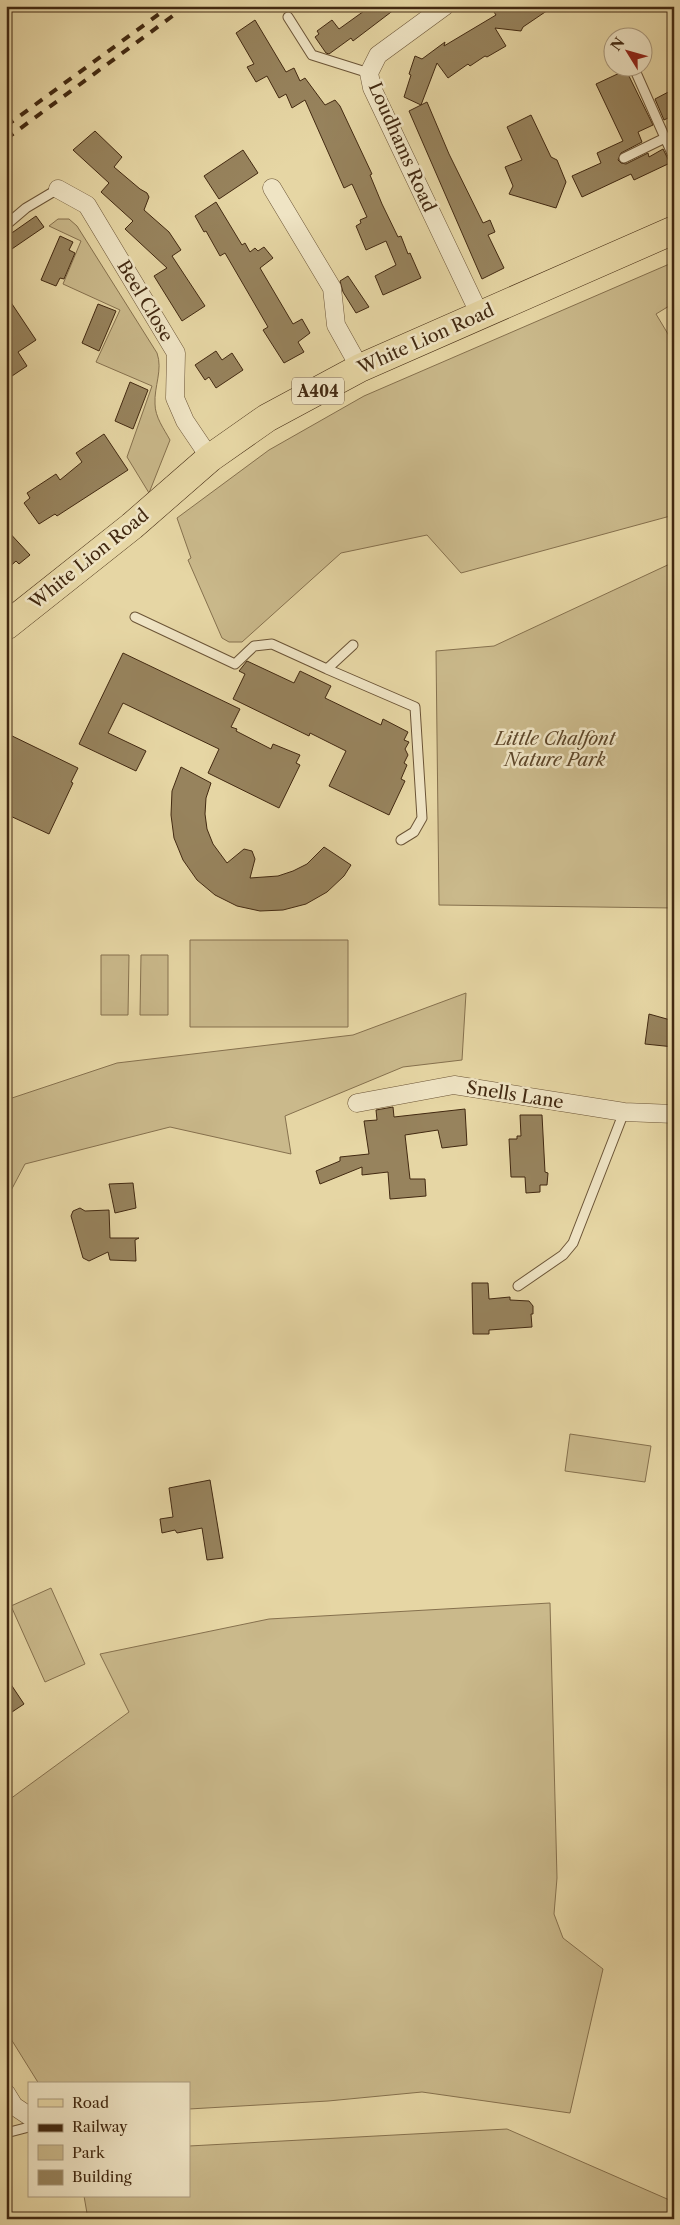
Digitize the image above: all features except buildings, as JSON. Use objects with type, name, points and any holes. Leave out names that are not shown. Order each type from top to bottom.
[{"type":"main road","name":"White Lion Road","points":[[8,622],[132,526],[210,458],[267,418],[360,368],[674,230]]},
{"type":"street","name":"Loudhams Road","points":[[446,6],[378,56],[369,73],[372,88],[480,314]]},
{"type":"street","points":[[272,188],[332,288],[336,324],[360,368]]},
{"type":"street","name":"Beel Close","points":[[58,189],[87,205],[176,353],[175,398],[184,421],[210,458]]},
{"type":"street","name":"Snells Lane","points":[[358,1103],[454,1086],[624,1112],[674,1114]]},
{"type":"street","points":[[6,2093],[14,2106],[28,2115]]},
{"type":"lane","points":[[288,17],[312,55],[369,73]]},
{"type":"lane","points":[[638,78],[674,158]]},
{"type":"lane","points":[[624,158],[665,138]]},
{"type":"lane","points":[[6,225],[26,208],[58,189]]},
{"type":"lane","points":[[135,617],[235,664],[254,646],[272,644],[415,707],[422,818],[414,832],[401,840]]},
{"type":"lane","points":[[327,669],[353,645]]},
{"type":"lane","points":[[518,1286],[563,1255],[573,1243],[624,1112]]},
{"type":"lane","points":[[6,2133],[28,2127]]},
{"type":"green space","points":[[58,219],[69,219],[77,226],[159,359],[155,409],[160,423],[170,440],[149,493],[127,457],[152,386],[96,362],[120,310],[63,284],[81,241],[49,226]]},
{"type":"green space","points":[[674,262],[674,303],[656,314],[674,344],[674,515],[461,573],[427,535],[341,553],[242,642],[229,642],[222,638],[188,560],[191,558],[177,518],[269,450],[364,396]]},
{"type":"green space","name":"Little Chalfont Nature Park","points":[[674,562],[674,908],[439,905],[436,651],[494,646]]},
{"type":"green space","points":[[190,940],[348,940],[348,1027],[190,1027]]},
{"type":"green space","points":[[101,955],[129,955],[128,1015],[101,1015]]},
{"type":"green space","points":[[141,955],[168,955],[168,1015],[140,1015]]},
{"type":"green space","points":[[466,993],[462,1060],[403,1067],[285,1116],[291,1154],[170,1127],[25,1164],[6,1200],[6,1100],[117,1063],[353,1035]]},
{"type":"green space","points":[[570,1434],[651,1446],[645,1482],[565,1471]]},
{"type":"green space","points":[[51,1588],[85,1664],[45,1682],[11,1606]]},
{"type":"green space","points":[[550,1603],[557,1878],[554,1914],[563,1938],[603,1969],[570,2113],[422,2092],[328,2101],[190,2109],[190,2082],[38,2082],[6,2031],[6,1802],[129,1712],[100,1654],[269,1619]]},
{"type":"green space","points":[[507,2129],[674,2202],[674,2219],[88,2219],[84,2198],[190,2198],[190,2146]]},
{"type":"railway","points":[[6,126],[170,6]]},
{"type":"railway","points":[[6,139],[186,6]]}]
